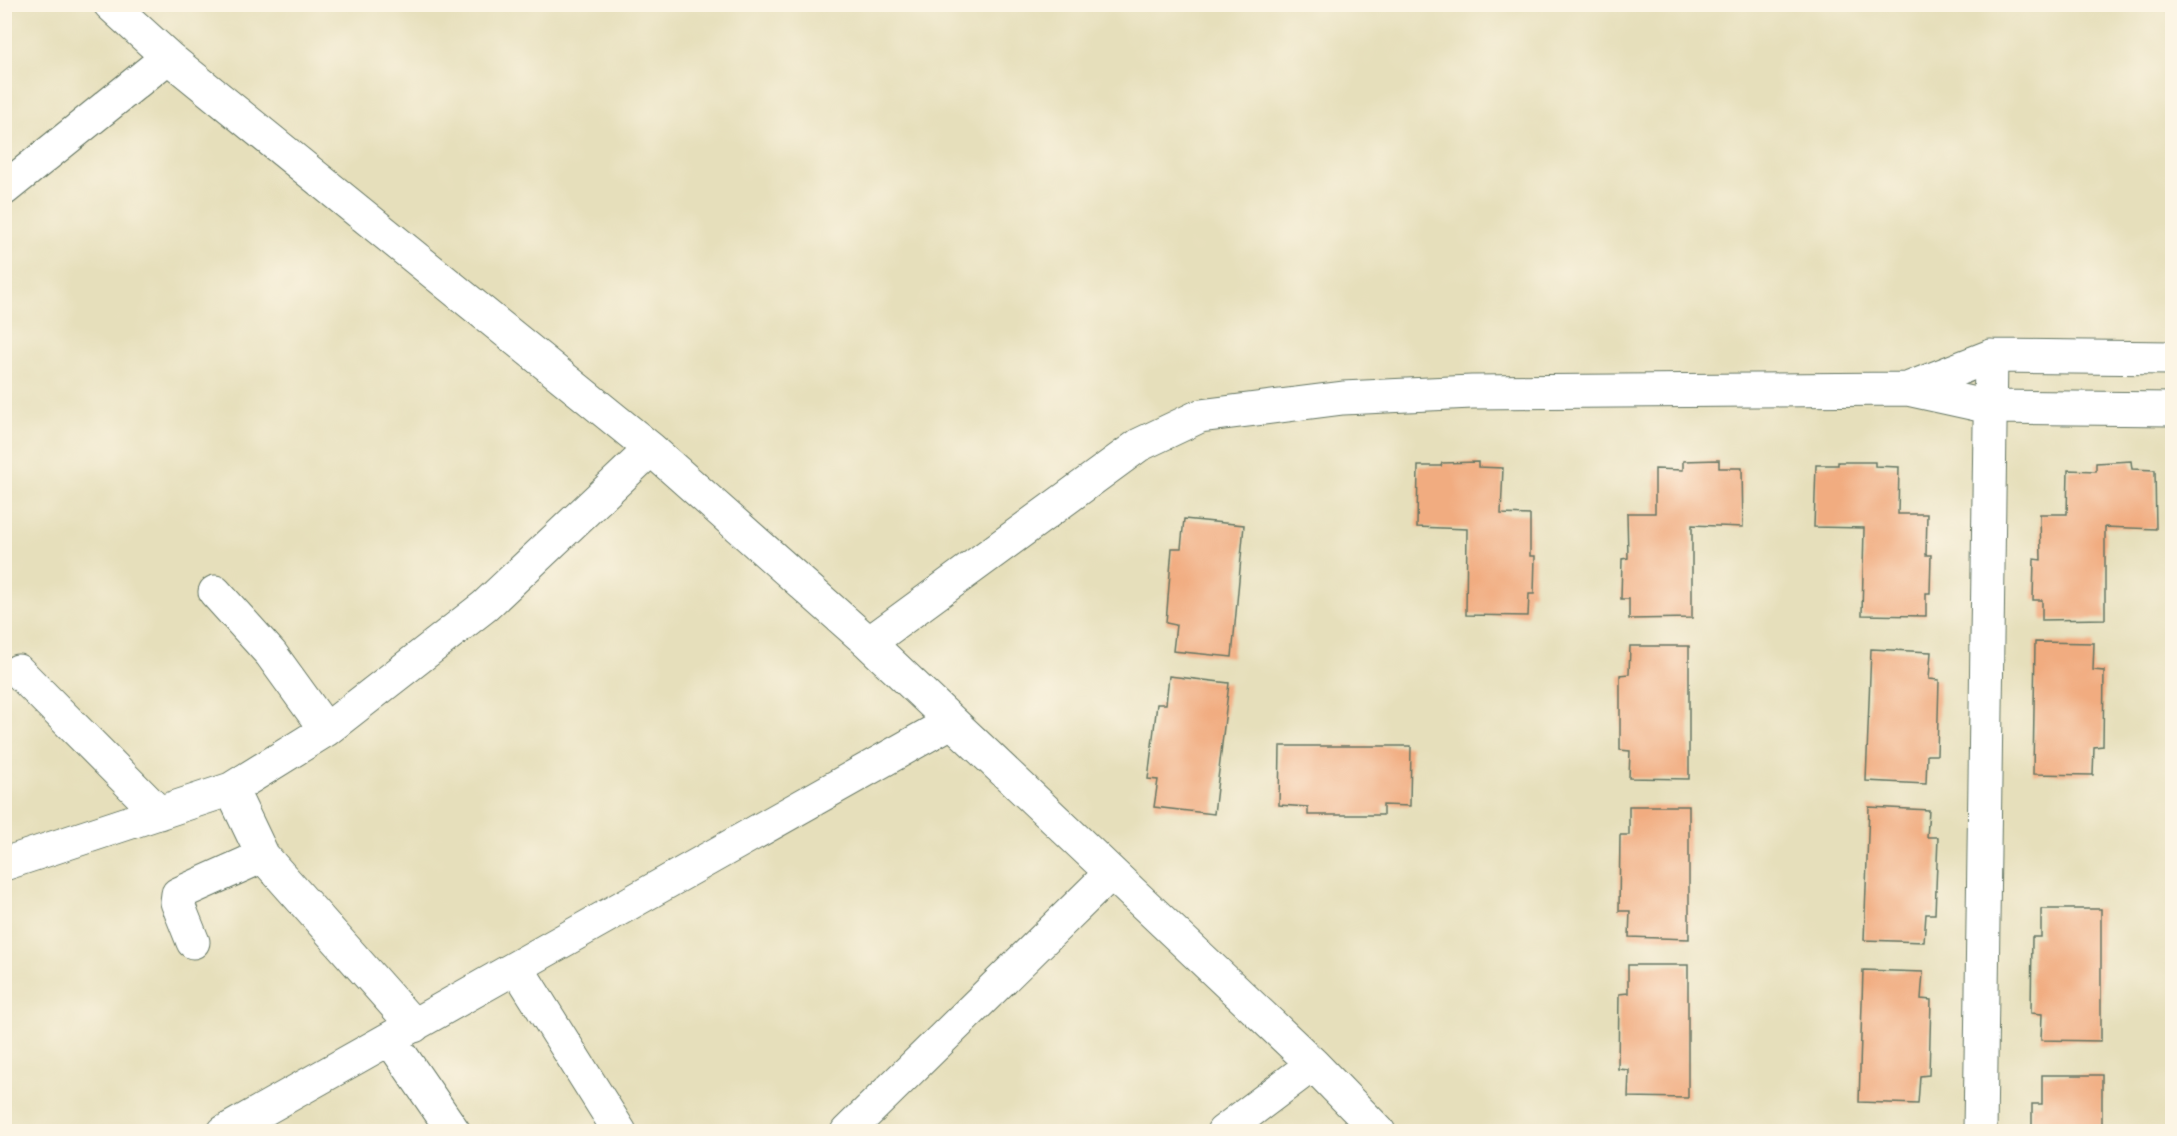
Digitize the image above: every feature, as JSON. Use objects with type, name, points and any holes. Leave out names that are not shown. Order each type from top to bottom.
[{"type":"street","points":[[110,4],[168,57],[651,449],[868,643],[1313,1064],[1379,1131]]},
{"type":"street","points":[[4,189],[168,57]]},
{"type":"street","points":[[1907,389],[1991,356],[2172,358]]},
{"type":"street","points":[[1980,1131],[1991,356]]},
{"type":"street","points":[[868,643],[1139,445],[1200,416],[1343,398],[1472,392],[1907,389],[1989,407],[2172,409]]},
{"type":"street","points":[[4,864],[231,789],[326,730],[485,606],[651,449]]},
{"type":"street","points":[[215,592],[271,654],[326,730]]},
{"type":"street","points":[[18,671],[159,813]]},
{"type":"street","points":[[244,1126],[402,1033],[951,722]]},
{"type":"street","points":[[231,789],[263,856],[402,1033],[454,1131]]},
{"type":"street","points":[[193,942],[177,902],[178,894],[263,856]]},
{"type":"street","points":[[850,1130],[1111,873]]},
{"type":"street","points":[[517,968],[620,1131]]},
{"type":"street","points":[[1223,1131],[1313,1064]]},
{"type":"building","points":[[1719,460],[1719,468],[1742,468],[1743,527],[1692,525],[1692,618],[1629,619],[1629,599],[1621,599],[1622,559],[1628,558],[1627,513],[1655,513],[1655,469],[1683,470],[1683,461]]},
{"type":"building","points":[[2131,461],[2132,469],[2155,470],[2156,529],[2105,527],[2105,619],[2042,620],[2042,600],[2033,600],[2034,559],[2041,560],[2040,514],[2067,514],[2068,470],[2096,471],[2096,463]]},
{"type":"building","points":[[1478,462],[1478,467],[1503,468],[1501,514],[1530,515],[1530,556],[1535,556],[1534,594],[1529,594],[1528,616],[1466,615],[1467,529],[1417,527],[1418,466]]},
{"type":"building","points":[[1838,462],[1875,462],[1875,466],[1899,467],[1898,514],[1927,514],[1926,555],[1931,555],[1930,593],[1926,593],[1926,616],[1862,615],[1864,528],[1814,527],[1816,465],[1838,465]]},
{"type":"building","points":[[1184,519],[1244,525],[1232,657],[1173,651],[1176,625],[1166,623],[1172,548],[1181,548]]},
{"type":"building","points":[[2035,642],[2094,643],[2093,670],[2104,671],[2103,746],[2094,747],[2093,775],[2033,774]]},
{"type":"building","points":[[1630,646],[1689,646],[1689,779],[1629,778],[1630,751],[1620,750],[1620,675],[1629,674]]},
{"type":"building","points":[[1871,649],[1931,652],[1929,679],[1939,680],[1937,755],[1927,755],[1926,784],[1866,781]]},
{"type":"building","points":[[1169,676],[1229,683],[1214,814],[1154,807],[1158,780],[1148,779],[1157,704],[1166,704]]},
{"type":"building","points":[[1280,746],[1411,746],[1410,806],[1383,805],[1383,815],[1308,815],[1308,807],[1279,805]]},
{"type":"building","points":[[1629,806],[1689,806],[1689,939],[1629,937],[1630,911],[1619,911],[1620,835],[1629,835]]},
{"type":"building","points":[[1869,807],[1929,810],[1927,837],[1938,837],[1935,914],[1926,914],[1924,942],[1864,940]]},
{"type":"building","points":[[2041,909],[2101,909],[2101,1041],[2041,1040],[2042,1014],[2031,1013],[2032,937],[2041,937]]},
{"type":"building","points":[[1628,965],[1688,965],[1688,1098],[1628,1097],[1629,1070],[1618,1069],[1619,994],[1628,993]]},
{"type":"building","points":[[1863,970],[1923,972],[1921,999],[1931,1000],[1929,1075],[1920,1076],[1918,1104],[1859,1102]]},
{"type":"building","points":[[2042,1075],[2102,1075],[2102,1132],[2032,1132],[2032,1104],[2042,1104]]},
{"type":"building","points":[[1858,1129],[1877,1129],[1877,1132],[1858,1132]]}]
